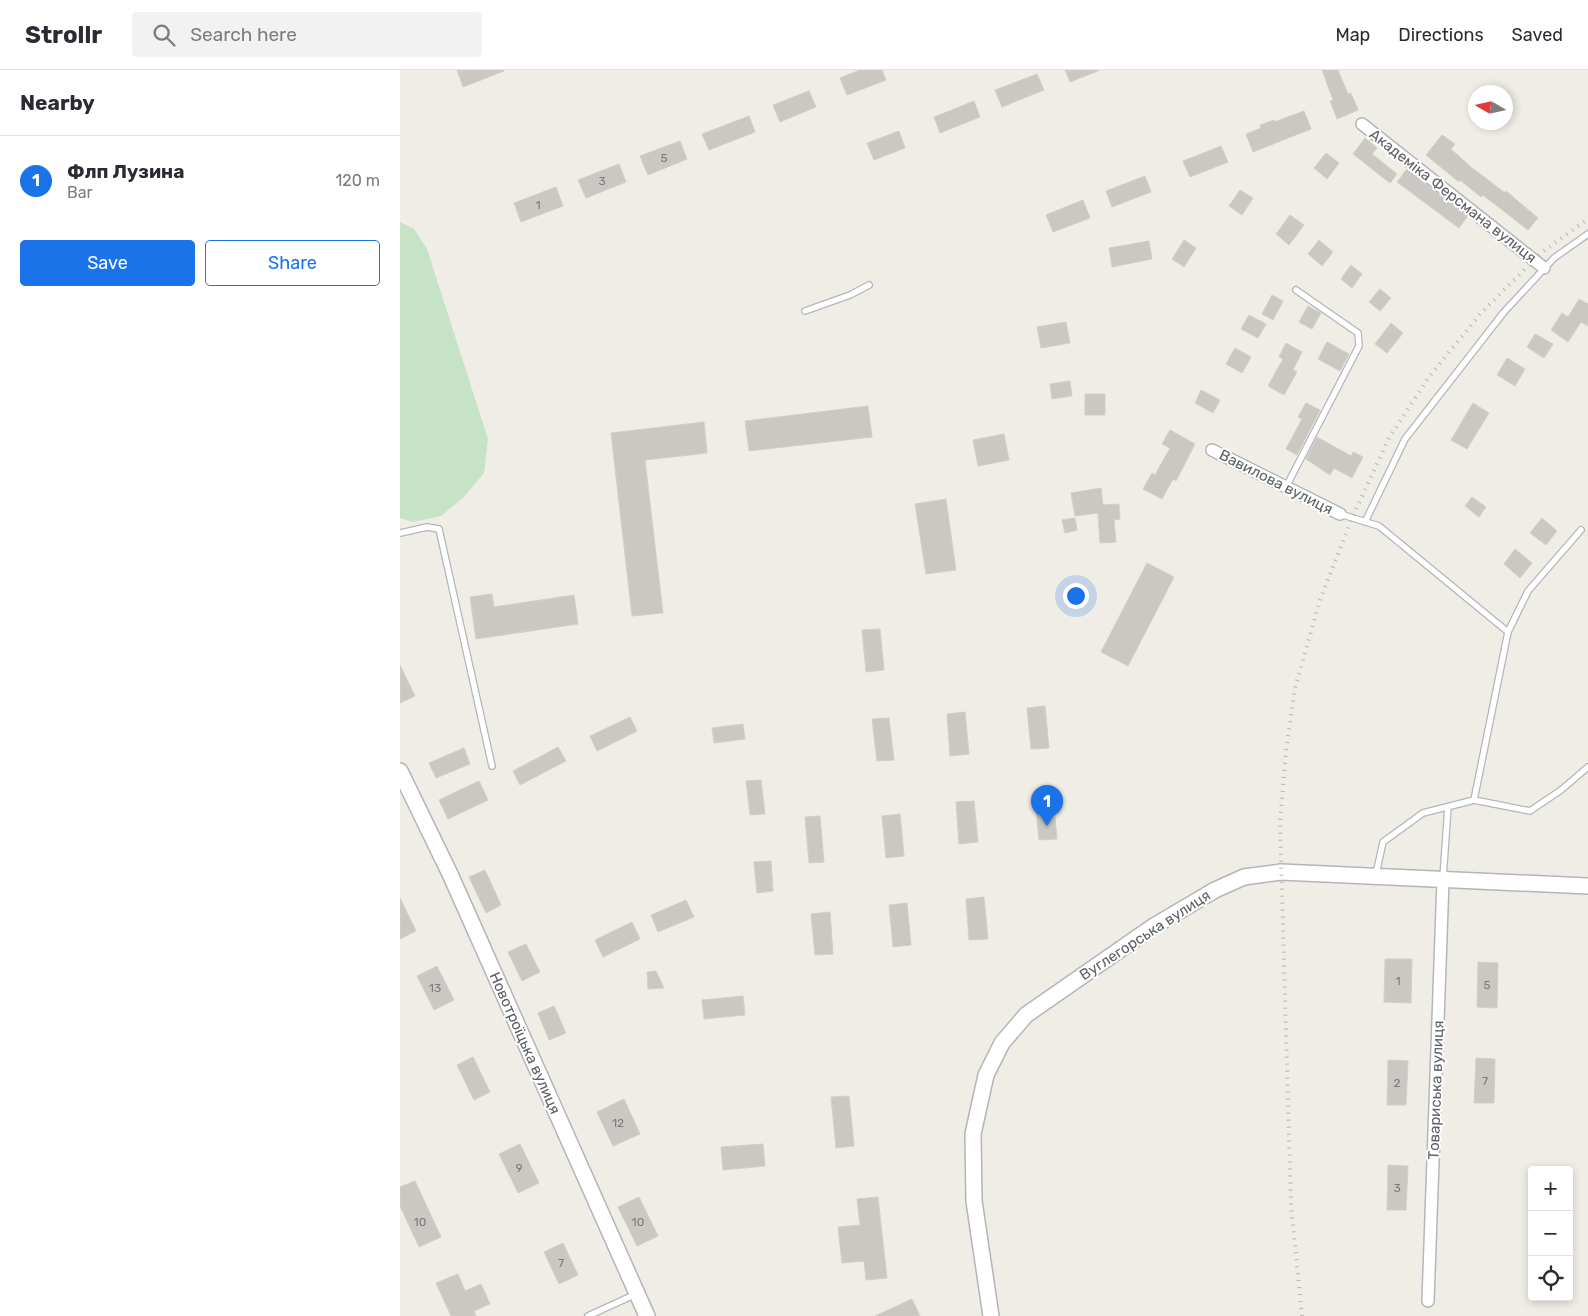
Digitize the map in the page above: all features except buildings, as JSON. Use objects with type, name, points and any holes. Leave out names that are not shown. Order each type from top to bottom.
[{"type":"main road","name":"Новотроїцька вулиця","points":[[400,772],[450,874],[647,1316]]},
{"type":"main road","name":"Вуглегорська вулиця","points":[[991,1316],[974,1200],[974,1134],[986,1075],[1002,1044],[1026,1015],[1154,926],[1215,890],[1244,877],[1281,872],[1588,886]]},
{"type":"street","name":"Академіка Ферсмана вулиця","points":[[1362,124],[1544,268]]},
{"type":"street","name":"Вавилова вулиця","points":[[1212,450],[1340,514]]},
{"type":"street","name":"Товариська вулиця","points":[[1428,1301],[1443,880]]},
{"type":"lane","points":[[1365,522],[1405,439],[1504,312],[1554,258],[1588,234]]},
{"type":"lane","points":[[805,310],[850,295],[869,285]]},
{"type":"lane","points":[[1286,487],[1359,346],[1358,333],[1296,290]]},
{"type":"lane","points":[[1340,514],[1379,526],[1508,632]]},
{"type":"lane","points":[[400,533],[427,526],[439,529],[492,766]]},
{"type":"lane","points":[[1474,800],[1508,632],[1528,591],[1581,530]]},
{"type":"lane","points":[[1375,876],[1383,842],[1423,813],[1474,800],[1530,811],[1561,790],[1588,767]]},
{"type":"lane","points":[[1443,880],[1448,807]]},
{"type":"lane","points":[[588,1316],[636,1294]]},
{"type":"green space","points":[[400,222],[414,229],[427,249],[488,439],[484,473],[464,497],[441,516],[413,522],[400,518]]},
{"type":"railway","points":[[1302,1316],[1291,1205],[1280,822],[1286,752],[1295,688],[1320,600],[1352,518],[1389,438],[1429,377],[1481,313],[1541,253],[1588,219]]},
{"type":"place","name":"Флп Лузина","points":[[1047,826]]}]
